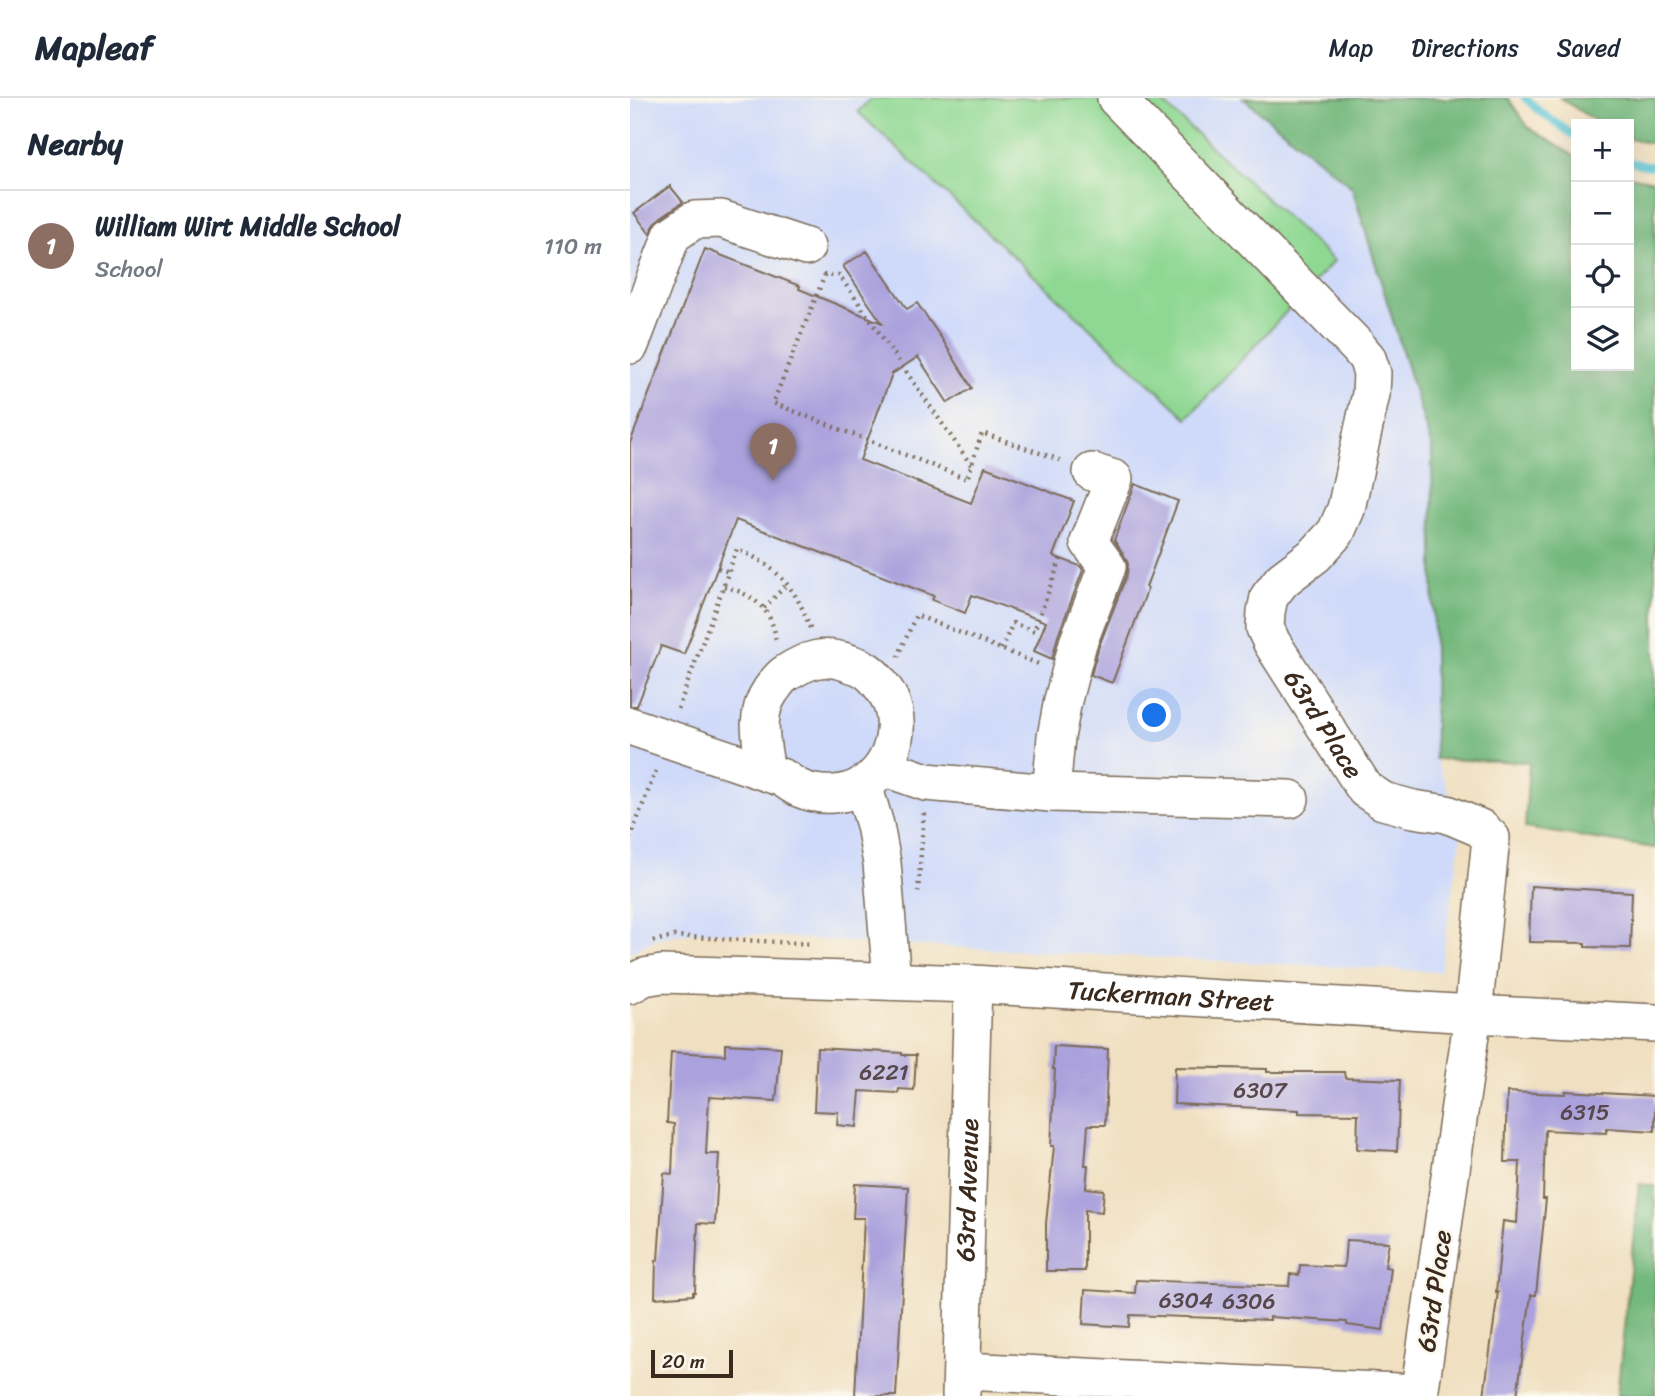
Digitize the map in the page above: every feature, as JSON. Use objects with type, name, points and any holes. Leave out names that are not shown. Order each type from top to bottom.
[{"type":"street","name":"63rd Place","points":[[1116,98],[1357,345],[1367,358],[1372,373],[1371,394],[1346,509],[1336,532],[1315,555],[1282,580],[1269,597],[1265,628],[1272,643],[1365,789],[1383,801],[1447,814],[1480,828],[1491,838],[1473,1014],[1419,1394]]},
{"type":"street","points":[[630,345],[673,235],[694,220],[721,219],[815,264]]},
{"type":"street","points":[[1051,793],[1056,737],[1069,677],[1078,643],[1107,567],[1089,542],[1114,479],[1092,472]]},
{"type":"street","points":[[630,726],[783,778],[800,789],[820,794],[843,793],[873,776],[893,747],[896,726],[893,707],[887,693],[864,669],[834,658],[807,661],[782,676],[765,700],[760,716],[759,731],[766,772]]},
{"type":"street","points":[[873,776],[1051,793],[1290,799]]},
{"type":"street","points":[[873,776],[875,825],[882,863],[892,981]]},
{"type":"street","name":"Tuckerman Street","points":[[630,985],[644,977],[662,974],[892,981],[1655,1023]]},
{"type":"street","name":"63rd Avenue","points":[[962,1384],[973,985]]},
{"type":"street","points":[[962,1384],[1419,1394]]},
{"type":"path","points":[[971,465],[839,275],[815,264],[773,403],[967,479],[982,433],[1092,472]]},
{"type":"path","points":[[1001,649],[1013,622],[1034,631],[1065,545]]},
{"type":"path","points":[[677,714],[737,549],[762,562],[782,577],[804,612],[811,636]]},
{"type":"path","points":[[718,568],[729,572]]},
{"type":"path","points":[[764,608],[787,584]]},
{"type":"path","points":[[724,587],[737,590],[764,608],[776,633],[777,648]]},
{"type":"path","points":[[897,661],[916,615],[1069,677]]},
{"type":"path","points":[[630,838],[660,760]]},
{"type":"shaded area","points":[[630,98],[1243,98],[1352,186],[1432,449],[1435,758],[1463,825],[1440,972],[848,942],[701,931],[657,938],[630,953]]},
{"type":"green space","points":[[871,98],[1158,98],[1334,261],[1187,418],[858,112]]},
{"type":"green space","points":[[1243,98],[1508,98],[1528,127],[1571,154],[1571,371],[1634,371],[1634,177],[1655,181],[1655,848],[1525,828],[1529,762],[1435,759],[1432,448],[1352,187]]},
{"type":"green space","points":[[1560,98],[1655,98],[1655,144],[1634,140],[1634,119],[1592,119]]},
{"type":"green space","points":[[1639,1184],[1655,1186],[1655,1396],[1617,1396]]},
{"type":"building","points":[[670,186],[683,202],[660,218],[650,234],[634,213]]},
{"type":"building","points":[[705,249],[800,286],[799,289],[882,323],[843,266],[867,251],[907,309],[917,303],[972,388],[948,403],[918,357],[892,374],[860,460],[971,503],[985,467],[1074,501],[1053,556],[1080,566],[1083,570],[1052,659],[1034,651],[1046,622],[972,595],[965,613],[932,600],[934,596],[736,520],[684,654],[661,646],[637,706],[630,706],[630,443]]},
{"type":"building","points":[[1135,484],[1178,501],[1112,683],[1091,675],[1098,649],[1127,574],[1128,564],[1114,540]]},
{"type":"building","points":[[1531,886],[1632,892],[1630,948],[1585,947],[1585,943],[1529,942]]},
{"type":"building","points":[[725,1044],[781,1047],[776,1101],[709,1097],[706,1154],[719,1154],[715,1224],[698,1223],[693,1295],[655,1298],[664,1173],[672,1174],[674,1124],[667,1123],[671,1052],[725,1055]]},
{"type":"building","points":[[1054,1046],[1108,1049],[1105,1125],[1088,1125],[1086,1188],[1104,1190],[1102,1212],[1085,1210],[1085,1271],[1046,1271],[1046,1224],[1054,1146],[1051,1146]]},
{"type":"building","points":[[817,1048],[916,1055],[914,1090],[899,1089],[898,1093],[860,1091],[857,1127],[837,1125],[838,1112],[814,1111]]},
{"type":"building","points":[[1175,1067],[1267,1069],[1267,1072],[1344,1072],[1345,1078],[1400,1080],[1397,1151],[1357,1149],[1358,1114],[1299,1113],[1299,1110],[1174,1104]]},
{"type":"building","points":[[1565,1091],[1655,1096],[1655,1131],[1607,1128],[1606,1133],[1545,1130],[1543,1199],[1546,1199],[1536,1295],[1531,1295],[1517,1396],[1484,1396],[1498,1292],[1503,1221],[1517,1223],[1520,1162],[1505,1162],[1507,1092],[1565,1094]]},
{"type":"building","points":[[855,1184],[908,1187],[896,1396],[855,1396],[864,1218],[853,1218]]},
{"type":"building","points":[[1346,1240],[1389,1242],[1385,1267],[1391,1268],[1383,1330],[1347,1325],[1347,1322],[1270,1317],[1270,1320],[1130,1315],[1129,1327],[1083,1324],[1085,1290],[1135,1293],[1136,1280],[1289,1286],[1290,1274],[1299,1275],[1300,1265],[1344,1267]]},
{"type":"waterway","points":[[1525,98],[1571,133]]},
{"type":"waterway","points":[[1634,163],[1655,167]]},
{"type":"place","name":"William Wirt Middle School","points":[[773,481]]}]
